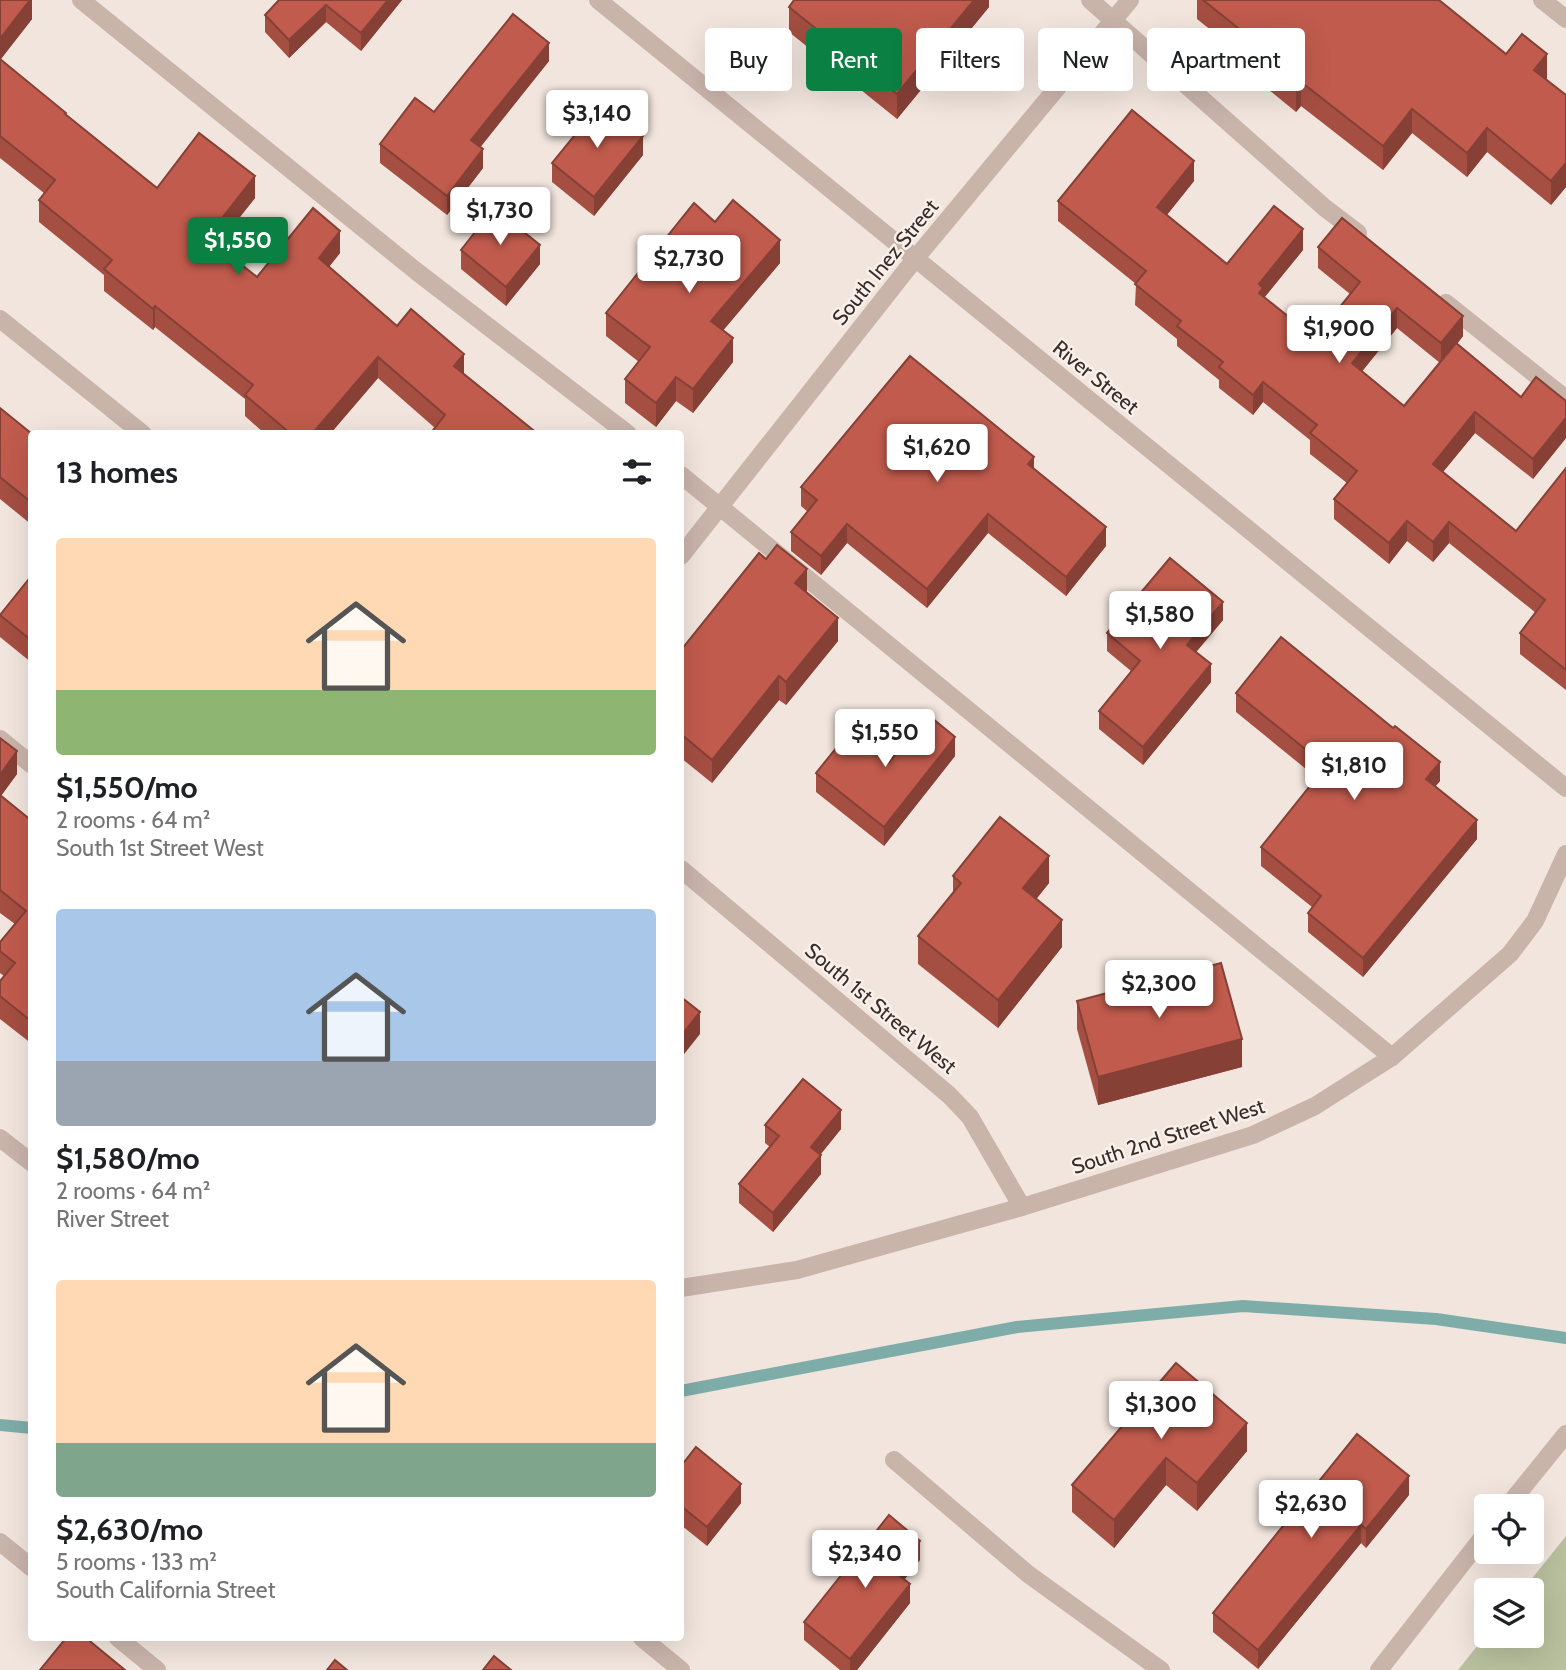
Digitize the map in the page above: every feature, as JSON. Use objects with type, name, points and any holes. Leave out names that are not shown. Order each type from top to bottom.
[{"type":"street","points":[[81,0],[416,271],[623,430]]},
{"type":"street","name":"River Street","points":[[598,0],[1566,788]]},
{"type":"street","points":[[1090,0],[1325,208],[1368,241]]},
{"type":"street","name":"South Inez Street","points":[[684,552],[915,259],[1130,0]]},
{"type":"street","points":[[1542,0],[1566,19]]},
{"type":"street","points":[[1432,292],[1566,399]]},
{"type":"street","points":[[0,319],[138,430]]},
{"type":"street","points":[[684,477],[1392,1057]]},
{"type":"street","points":[[0,739],[28,762]]},
{"type":"street","name":"South 2nd Street West","points":[[684,1288],[797,1269],[1022,1207],[1254,1135],[1315,1106],[1392,1057],[1510,954],[1535,921],[1566,853]]},
{"type":"street","name":"South 1st Street West","points":[[684,872],[949,1095],[970,1117],[1022,1207]]},
{"type":"street","points":[[0,1138],[28,1160]]},
{"type":"street","points":[[1518,1494],[1566,1434]]},
{"type":"street","points":[[894,1460],[1028,1574],[1161,1670]]},
{"type":"street","points":[[0,1542],[28,1565]]},
{"type":"street","points":[[1390,1666],[1431,1601],[1474,1548]]},
{"type":"street","points":[[122,1641],[157,1670]]},
{"type":"street","points":[[646,1641],[681,1670]]},
{"type":"green space","points":[[1566,1536],[1566,1670],[1458,1670],[1476,1648],[1544,1648],[1544,1578],[1532,1578]]},
{"type":"building","points":[[0,0],[30,0],[0,39]]},
{"type":"building","points":[[279,0],[388,0],[361,33],[326,5],[289,40],[265,15]]},
{"type":"building","points":[[794,0],[974,0],[951,28],[916,28],[916,71],[902,88],[902,28],[815,28],[789,7]]},
{"type":"building","points":[[1203,0],[1439,0],[1506,54],[1522,34],[1547,54],[1534,70],[1566,95],[1566,163],[1551,181],[1487,128],[1467,153],[1412,109],[1383,146],[1305,85],[1305,28],[1238,28]]},
{"type":"building","points":[[513,14],[549,43],[471,140],[483,149],[447,196],[380,144],[415,98],[434,112]]},
{"type":"building","points":[[0,59],[157,188],[199,133],[255,176],[207,237],[257,277],[313,208],[340,231],[319,258],[397,326],[411,309],[464,354],[454,366],[533,430],[433,430],[445,415],[378,357],[315,430],[286,430],[245,395],[253,385],[155,306],[153,309],[104,269],[112,260],[39,200],[55,180],[0,136]]},
{"type":"building","points":[[601,103],[643,136],[594,197],[552,163]]},
{"type":"building","points":[[1132,110],[1194,161],[1157,207],[1227,264],[1274,206],[1303,229],[1259,284],[1263,288],[1259,293],[1315,338],[1360,282],[1318,247],[1342,218],[1463,316],[1441,343],[1397,308],[1352,363],[1404,406],[1456,343],[1521,397],[1536,377],[1566,401],[1566,418],[1533,459],[1475,412],[1433,464],[1516,531],[1566,468],[1566,670],[1520,633],[1545,600],[1449,522],[1433,542],[1407,521],[1389,543],[1334,499],[1357,471],[1310,433],[1317,425],[1263,382],[1253,395],[1219,367],[1223,362],[1177,326],[1181,321],[1135,284],[1146,271],[1058,201]]},
{"type":"building","points":[[733,200],[780,240],[711,321],[733,338],[693,389],[676,377],[656,403],[625,379],[650,347],[606,313],[694,203],[715,222]]},
{"type":"building","points":[[494,208],[540,245],[506,287],[461,250]]},
{"type":"building","points":[[910,356],[1034,457],[1028,464],[1106,527],[1066,577],[988,514],[927,589],[847,524],[821,556],[791,532],[817,500],[801,487]]},
{"type":"building","points":[[0,408],[28,431],[28,500],[0,477]]},
{"type":"building","points":[[777,545],[807,569],[795,583],[838,618],[786,682],[779,676],[712,760],[684,737],[684,646],[759,553],[766,559]]},
{"type":"building","points":[[1170,558],[1223,602],[1187,645],[1211,664],[1143,747],[1099,711],[1140,661],[1107,633]]},
{"type":"building","points":[[28,580],[28,638],[0,615]]},
{"type":"building","points":[[1281,637],[1393,728],[1395,726],[1440,762],[1426,779],[1477,820],[1363,958],[1308,913],[1321,896],[1261,847],[1326,766],[1236,693]]},
{"type":"building","points":[[927,714],[955,737],[884,827],[816,773],[850,731],[889,762]]},
{"type":"building","points":[[0,738],[17,751],[0,775]]},
{"type":"building","points":[[0,795],[28,818],[28,1019],[0,996],[0,981],[15,963],[0,951],[0,942],[26,911],[0,890]]},
{"type":"building","points":[[1000,817],[1049,856],[1023,888],[1062,920],[998,1000],[918,936],[961,883],[953,876]]},
{"type":"building","points":[[1221,963],[1242,1039],[1098,1077],[1077,1001]]},
{"type":"building","points":[[684,999],[700,1012],[684,1032]]},
{"type":"building","points":[[803,1079],[841,1110],[811,1147],[821,1155],[773,1213],[739,1184],[779,1136],[765,1125]]},
{"type":"building","points":[[1176,1363],[1247,1423],[1197,1483],[1166,1458],[1114,1520],[1072,1485]]},
{"type":"building","points":[[1357,1434],[1409,1476],[1366,1529],[1361,1525],[1258,1650],[1213,1613]]},
{"type":"building","points":[[696,1447],[741,1484],[707,1527],[684,1508],[684,1462]]},
{"type":"building","points":[[889,1515],[920,1541],[895,1572],[910,1584],[850,1659],[804,1622]]},
{"type":"building","points":[[64,1641],[90,1641],[125,1670],[40,1670]]},
{"type":"building","points":[[494,1656],[511,1670],[483,1670]]},
{"type":"building","points":[[335,1660],[347,1670],[327,1670]]},
{"type":"waterway","points":[[684,1390],[1017,1327],[1243,1306],[1436,1319],[1566,1338]]},
{"type":"waterway","points":[[0,1425],[28,1428]]}]
